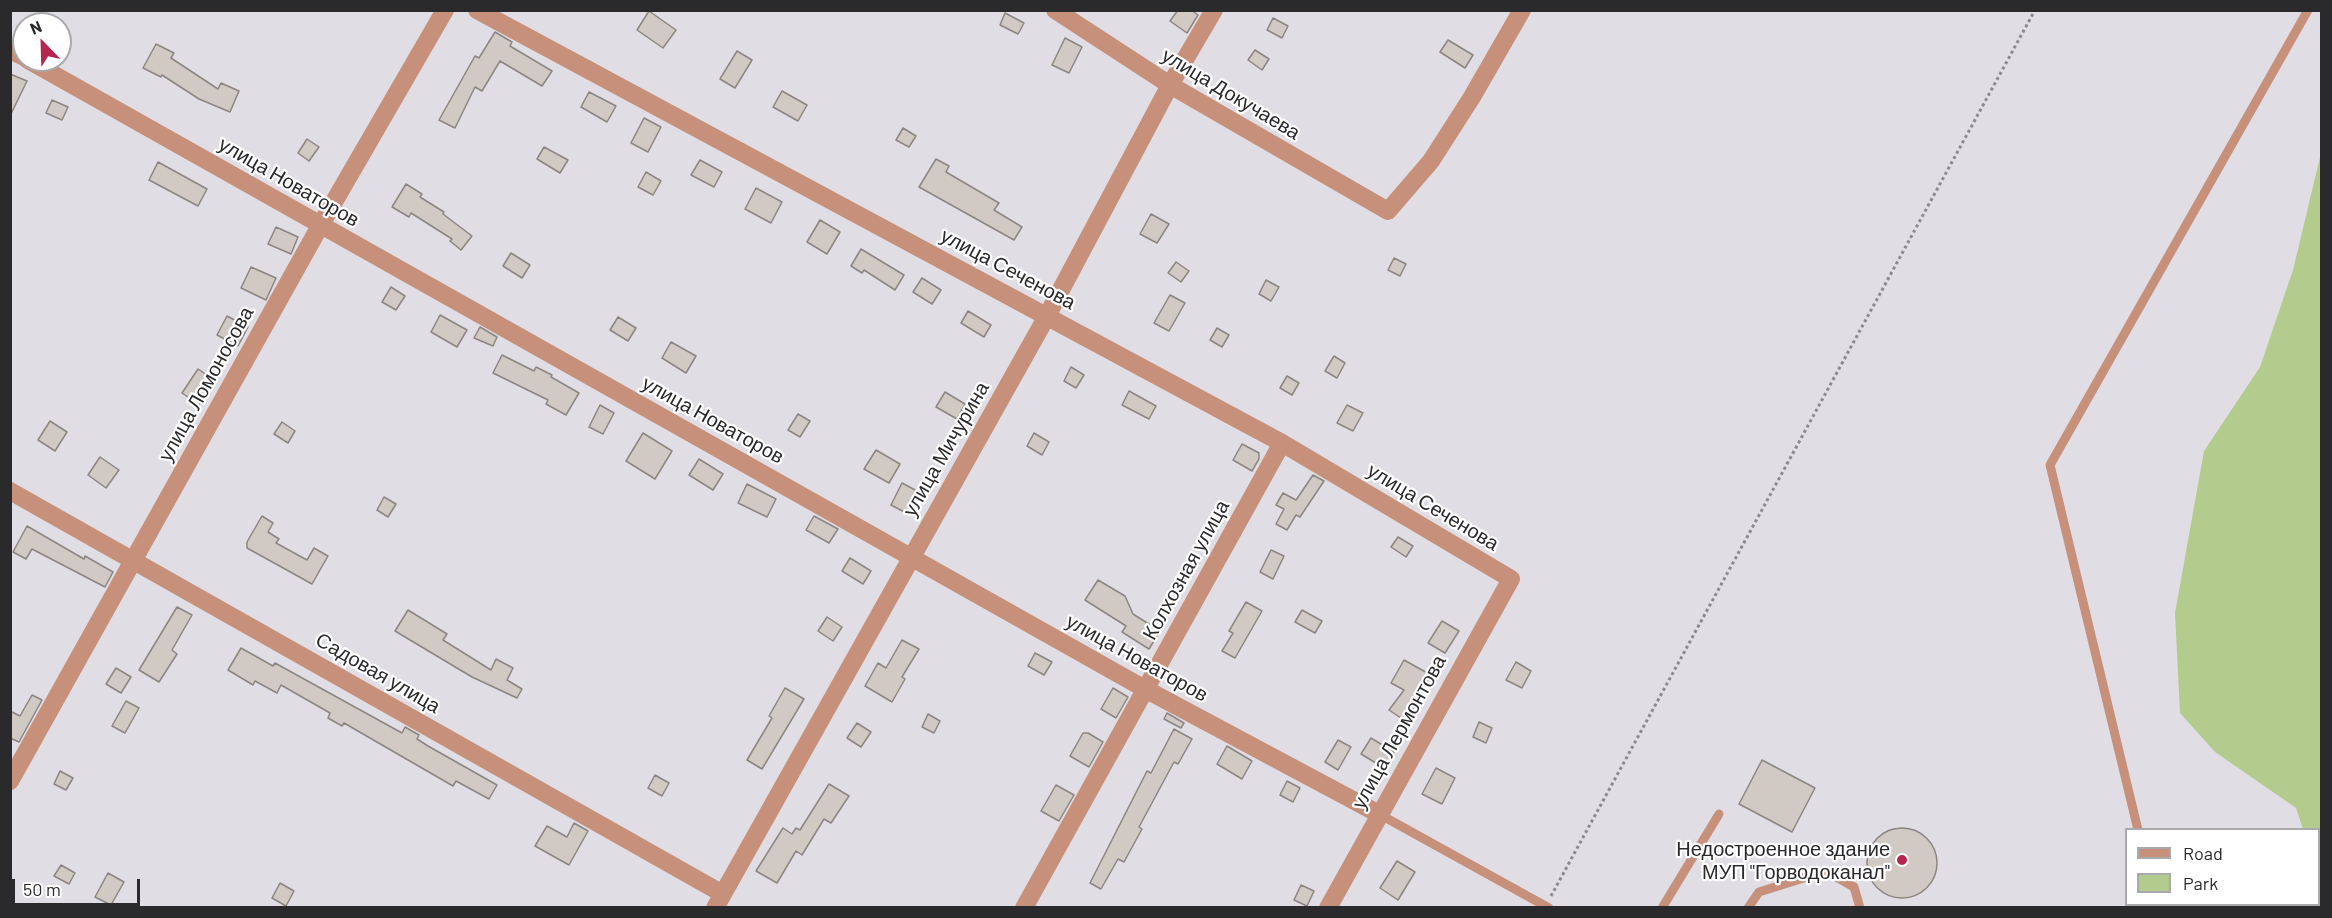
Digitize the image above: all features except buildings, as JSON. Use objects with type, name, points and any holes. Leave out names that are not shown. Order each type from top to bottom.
[{"type":"street","name":"улица Ломоносова","points":[[10,781],[320,226],[445,10]]},
{"type":"street","name":"улица Сеченова","points":[[477,10],[1282,443],[1511,579]]},
{"type":"street","name":"улица Докучаева","points":[[1055,10],[1170,86],[1388,211],[1431,161],[1472,97],[1522,10]]},
{"type":"street","name":"улица Мичурина","points":[[719,901],[1047,316],[1170,86],[1214,10]]},
{"type":"street","name":"улица Новаторов","points":[[49,72],[1145,689],[1378,814]]},
{"type":"street","name":"Колхозная улица","points":[[1024,908],[1282,443]]},
{"type":"street","name":"Садовая улица","points":[[10,491],[133,560],[719,901]]},
{"type":"street","name":"улица Лермонтова","points":[[1328,908],[1378,814],[1511,579]]},
{"type":"lane","points":[[2138,828],[2050,465],[2308,10]]},
{"type":"lane","points":[[1378,814],[1547,907]]},
{"type":"lane","points":[[1662,908],[1719,814]]},
{"type":"lane","points":[[1748,908],[1758,892],[1826,872],[1854,887],[1860,908]]},
{"type":"path","points":[[1547,907],[2035,10]]},
{"type":"green space","points":[[2321,153],[2321,892],[2320,828],[2303,828],[2296,808],[2215,752],[2180,713],[2175,613],[2204,451],[2260,367],[2293,270]]},
{"type":"place","name":"Недостроенное здание МУП \"Горводоканал\"","points":[[1902,860]]}]
